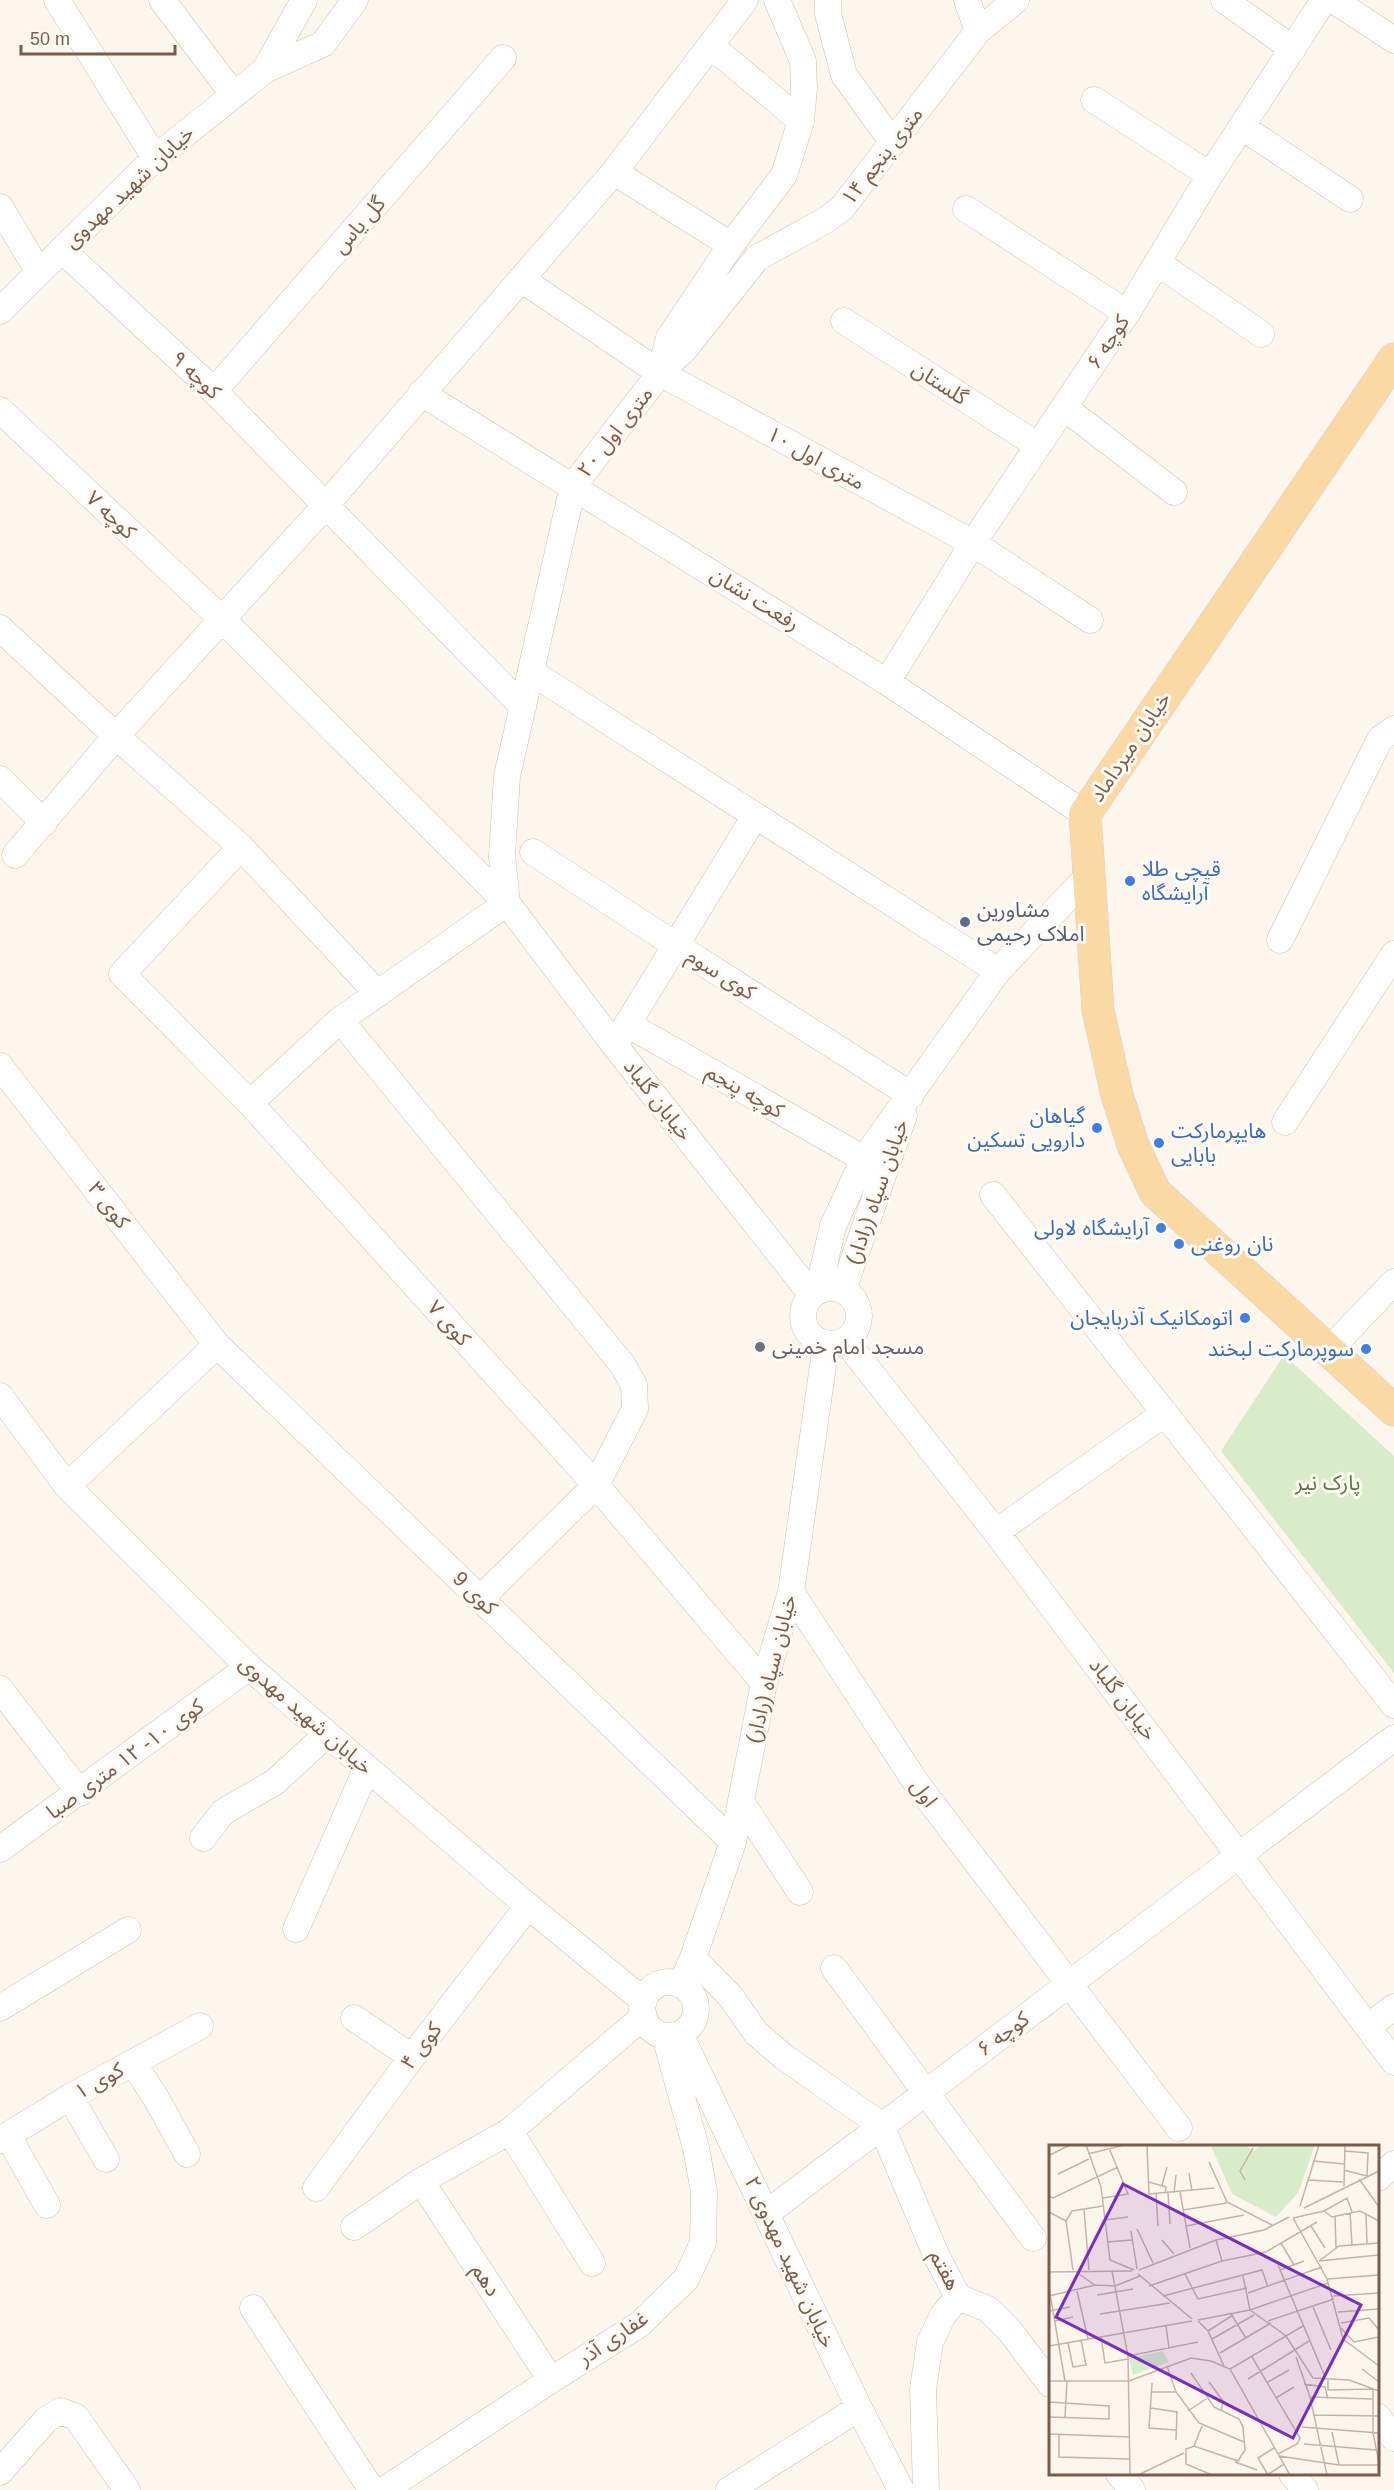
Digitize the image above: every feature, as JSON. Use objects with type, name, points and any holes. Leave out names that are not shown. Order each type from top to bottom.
[{"type":"main road","name":"خیابان میرداماد","points":[[1394,359],[1085,814],[1098,1010],[1117,1095],[1133,1145],[1155,1192],[1394,1410]]},
{"type":"street","points":[[57,0],[155,158]]},
{"type":"street","points":[[162,0],[233,94]]},
{"type":"street","points":[[265,70],[303,0]]},
{"type":"street","points":[[265,70],[323,44],[355,0]]},
{"type":"street","points":[[15,855],[116,736],[325,506],[614,172],[745,0]]},
{"type":"street","name":"۲۰ متری اول","points":[[507,903],[502,856],[507,776],[573,486],[660,373],[669,338],[731,245],[784,175],[801,121],[804,88],[803,61],[777,0]]},
{"type":"street","points":[[828,0],[828,14],[844,75],[893,143]]},
{"type":"street","points":[[967,0],[978,31]]},
{"type":"street","name":"۱۴ متری پنجم","points":[[660,373],[684,350],[757,258],[826,220],[842,208],[978,31],[1016,0]]},
{"type":"street","points":[[1224,0],[1293,49]]},
{"type":"street","name":"کوچه ۶","points":[[887,682],[973,543],[1127,313],[1210,175],[1323,0]]},
{"type":"street","points":[[1333,0],[1394,40]]},
{"type":"street","points":[[711,46],[801,121]]},
{"type":"street","name":"گل یاس","points":[[214,391],[503,58]]},
{"type":"street","name":"خیابان شهید مهدوی","points":[[0,311],[155,158],[265,70]]},
{"type":"street","points":[[1094,100],[1210,175]]},
{"type":"street","points":[[1242,127],[1350,199]]},
{"type":"street","points":[[614,172],[731,245]]},
{"type":"street","points":[[0,207],[38,271]]},
{"type":"street","points":[[966,209],[1127,313]]},
{"type":"street","name":"کوچه ۹","points":[[62,250],[214,391],[523,707]]},
{"type":"street","points":[[1158,263],[1261,334]]},
{"type":"street","name":"۱۰ متری اول","points":[[521,279],[660,373],[973,543],[1090,620]]},
{"type":"street","name":"گلستان","points":[[844,321],[1037,445]]},
{"type":"street","name":"رفعت نشان","points":[[421,393],[887,682],[1085,814]]},
{"type":"street","points":[[1065,408],[1174,492]]},
{"type":"street","name":"کوچه ۷","points":[[0,411],[223,620],[507,903]]},
{"type":"street","points":[[0,628],[116,736],[241,847],[378,994]]},
{"type":"street","points":[[531,672],[998,971]]},
{"type":"street","points":[[1280,940],[1380,739],[1394,729]]},
{"type":"street","points":[[0,779],[44,823]]},
{"type":"street","points":[[621,1035],[755,816]]},
{"type":"street","name":"کوی ۷","points":[[241,847],[122,974],[250,1104],[596,1485],[764,1683]]},
{"type":"street","name":"کوی سوم","points":[[533,852],[911,1095]]},
{"type":"street","name":"خیابان سپاه (رادار)","points":[[815,1293],[833,1226],[864,1159],[998,971],[1089,875]]},
{"type":"street","points":[[250,1104],[340,1020],[507,903]]},
{"type":"street","name":"خیابان گلباد","points":[[507,903],[621,1035],[815,1293]]},
{"type":"street","points":[[1285,1122],[1394,954]]},
{"type":"street","points":[[340,1020],[622,1364],[634,1385],[635,1409],[596,1485],[481,1598]]},
{"type":"street","name":"کوچه پنجم","points":[[621,1035],[864,1159]]},
{"type":"street","name":"کوی ۳","points":[[0,1066],[217,1345]]},
{"type":"street","name":"خیابان سپاه (رادار)","points":[[843,1290],[911,1095]]},
{"type":"street","points":[[993,1195],[1394,1705]]},
{"type":"street","points":[[1329,1350],[1394,1282]]},
{"type":"street","points":[[832,1287],[843,1290],[853,1298],[859,1309],[859,1321],[854,1332],[836,1342],[814,1338],[806,1329],[803,1317],[805,1305],[815,1293],[832,1287]]},
{"type":"street","name":"خیابان گلباد","points":[[836,1342],[996,1532],[1394,2062]]},
{"type":"street","name":"خیابان سپاه (رادار)","points":[[681,1985],[693,1958],[733,1842],[764,1683],[791,1592],[836,1342]]},
{"type":"street","points":[[67,1486],[217,1345]]},
{"type":"street","name":"کوی 9","points":[[217,1345],[733,1842]]},
{"type":"street","name":"خیابان شهید مهدوی","points":[[0,1396],[67,1486],[249,1667],[644,2008]]},
{"type":"street","points":[[996,1532],[1165,1413]]},
{"type":"street","name":"اول","points":[[791,1592],[917,1784],[1179,2128]]},
{"type":"street","name":"کوی ۱۰- ۱۲ متری صبا","points":[[0,1850],[249,1667]]},
{"type":"street","points":[[0,1689],[80,1793]]},
{"type":"street","points":[[203,1838],[223,1812],[275,1782],[326,1735]]},
{"type":"street","points":[[1240,1855],[1394,1738]]},
{"type":"street","points":[[296,1929],[367,1768]]},
{"type":"street","points":[[741,1802],[800,1892]]},
{"type":"street","name":"کوچه ۶","points":[[767,2213],[1240,1855]]},
{"type":"street","name":"کوی ۴","points":[[316,2188],[412,2057],[528,1906]]},
{"type":"street","points":[[0,2008],[128,1930]]},
{"type":"street","points":[[693,1958],[731,1997],[756,2032],[784,2056],[881,2125]]},
{"type":"street","points":[[834,1968],[1033,2238]]},
{"type":"street","points":[[354,2227],[421,2181],[510,2131],[644,2008],[648,1993],[663,1983],[681,1985],[688,1990],[696,2006],[693,2022],[672,2035],[651,2029],[644,2008]]},
{"type":"street","points":[[1369,2026],[1394,2007]]},
{"type":"street","points":[[354,2018],[412,2057]]},
{"type":"street","name":"کوی ۱","points":[[4,2138],[70,2097],[200,2026]]},
{"type":"street","name":"خیابان شهید مهدوی ۲","points":[[672,2035],[767,2213],[859,2408],[901,2490]]},
{"type":"street","name":"غفاری آذر","points":[[384,2490],[640,2324],[686,2279],[703,2243],[704,2192],[672,2035]]},
{"type":"street","points":[[133,2063],[156,2098],[187,2154]]},
{"type":"street","points":[[70,2097],[106,2159]]},
{"type":"street","name":"هفتم","points":[[881,2125],[937,2257],[958,2297],[988,2309],[1010,2331],[1049,2383]]},
{"type":"street","points":[[510,2131],[592,2263]]},
{"type":"street","points":[[4,2138],[47,2205]]},
{"type":"street","points":[[1379,2176],[1394,2164]]},
{"type":"street","name":"دهم","points":[[421,2181],[551,2380]]},
{"type":"street","points":[[926,2490],[923,2389],[930,2342],[943,2315],[958,2297]]},
{"type":"street","points":[[253,2308],[372,2490]]},
{"type":"street","points":[[729,2490],[859,2408]]},
{"type":"street","points":[[0,2472],[46,2420],[60,2411],[76,2417],[127,2490]]},
{"type":"street","points":[[1379,2419],[1394,2438]]},
{"type":"street","points":[[1120,2475],[1132,2490]]},
{"type":"street","points":[[1293,2475],[1305,2490]]},
{"type":"green space","name":"پارک نیر","points":[[1284,1355],[1394,1456],[1394,1673],[1221,1451]]},
{"type":"place","name":"قیچی طلا آرایشگاه","points":[[1130,881]]},
{"type":"place","name":"مشاورین املاک رحیمی","points":[[965,922]]},
{"type":"place","name":"گیاهان دارویی تسکین","points":[[1097,1128]]},
{"type":"place","name":"هایپرمارکت بابایی","points":[[1159,1143]]},
{"type":"place","name":"آرایشگاه لاولی","points":[[1161,1228]]},
{"type":"place","name":"نان روغنی","points":[[1179,1244]]},
{"type":"place","name":"اتومکانیک آذربایجان","points":[[1245,1318]]},
{"type":"place","name":"مسجد امام خمینی","points":[[760,1347]]},
{"type":"place","name":"سوپرمارکت لبخند","points":[[1366,1349]]}]
